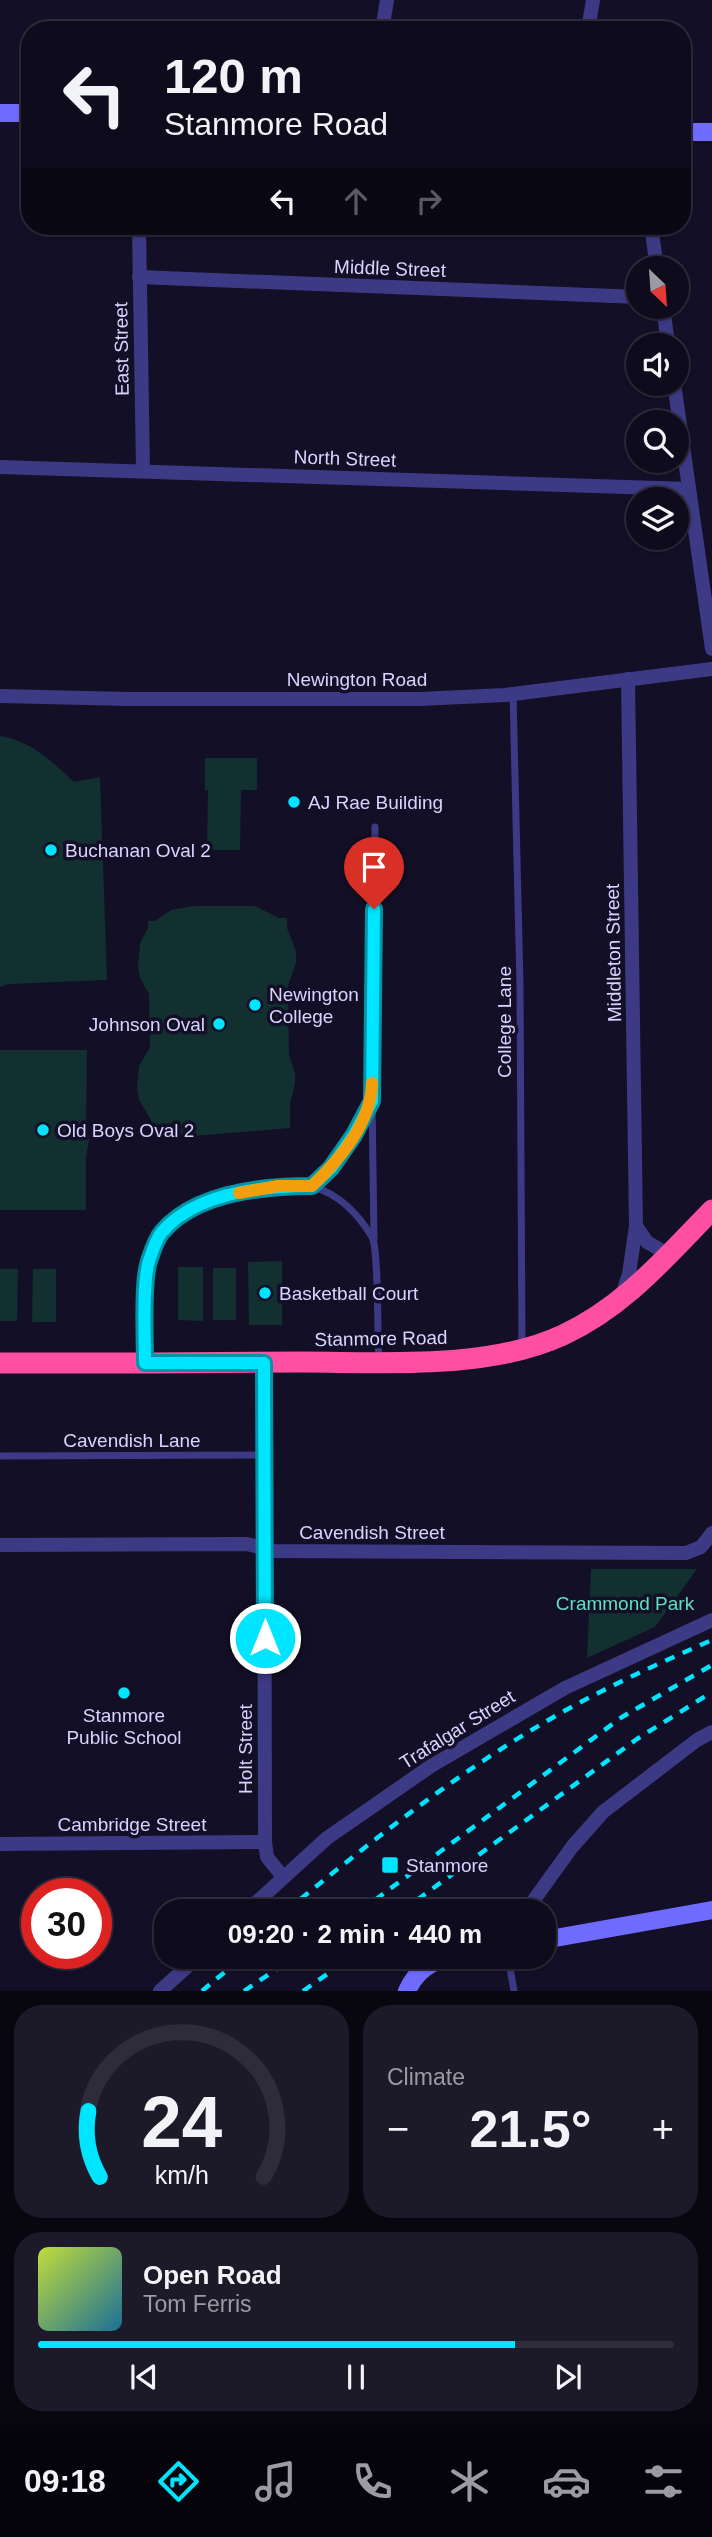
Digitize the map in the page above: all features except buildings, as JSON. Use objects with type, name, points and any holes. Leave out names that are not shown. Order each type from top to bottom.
[{"type":"highway","name":"Stanmore Road","points":[[0,1363],[454,1360],[502,1354],[521,1340],[561,1336],[621,1300],[712,1210]]},
{"type":"main road","points":[[0,113],[21,113]]},
{"type":"main road","points":[[691,132],[712,132]]},
{"type":"main road","points":[[556,1938],[712,1910]]},
{"type":"main road","points":[[407,1991],[423,1969]]},
{"type":"street","points":[[384,21],[387,0]]},
{"type":"street","points":[[590,21],[593,0]]},
{"type":"street","name":"East Street","points":[[139,235],[143,471]]},
{"type":"street","points":[[653,235],[656,256]]},
{"type":"street","name":"Middle Street","points":[[139,277],[626,296]]},
{"type":"street","points":[[676,396],[689,487]]},
{"type":"street","name":"North Street","points":[[0,467],[628,487]]},
{"type":"street","points":[[689,489],[712,649]]},
{"type":"street","name":"Newington Road","points":[[0,696],[419,699],[513,694],[712,669]]},
{"type":"street","name":"Middleton Street","points":[[621,1300],[629,1274],[636,1226],[628,679]]},
{"type":"street","points":[[636,1226],[646,1242],[669,1255]]},
{"type":"street","name":"Holt Street","points":[[264,1363],[265,1842],[267,1857],[283,1877]]},
{"type":"street","name":"Cavendish Street","points":[[0,1545],[247,1544],[275,1551],[686,1553],[701,1547],[712,1533]]},
{"type":"street","name":"Trafalgar Street","points":[[260,1899],[334,1832],[390,1793],[509,1718],[565,1688],[712,1619]]},
{"type":"street","points":[[535,1899],[572,1847],[603,1812],[712,1732]]},
{"type":"street","name":"Cambridge Street","points":[[0,1844],[265,1842]]},
{"type":"street","points":[[160,1991],[185,1969]]},
{"type":"lane","name":"College Lane","points":[[513,694],[520,985],[521,1340]]},
{"type":"lane","points":[[375,827],[372,1101],[379,1361]]},
{"type":"lane","points":[[312,1186],[331,1168],[354,1135],[372,1101]]},
{"type":"lane","points":[[145,1363],[148,1264],[161,1233],[182,1215],[221,1196],[278,1186],[312,1186],[343,1200],[374,1240]]},
{"type":"lane","name":"Cavendish Lane","points":[[0,1456],[264,1455]]},
{"type":"lane","points":[[510,1969],[514,1991]]},
{"type":"green space","name":"Buchanan Oval 2","points":[[0,736],[31,747],[74,782],[100,777],[107,980],[9,984],[0,987]]},
{"type":"green space","points":[[205,758],[257,758],[257,790],[241,790],[240,850],[207,850],[208,790],[205,790]]},
{"type":"green space","name":"Johnson Oval","points":[[193,906],[255,906],[279,918],[287,918],[287,928],[296,951],[296,962],[288,986],[289,1055],[295,1074],[290,1104],[290,1128],[193,1136],[152,1130],[151,1120],[139,1100],[137,1089],[139,1066],[150,1047],[149,994],[140,978],[138,967],[140,943],[148,928],[148,921],[155,921],[171,910]]},
{"type":"green space","name":"Old Boys Oval 2","points":[[0,1050],[87,1050],[86,1128],[89,1140],[86,1157],[86,1210],[0,1210]]},
{"type":"green space","name":"Basketball Court","points":[[282,1261],[282,1325],[249,1325],[248,1262]]},
{"type":"green space","points":[[178,1267],[203,1267],[203,1321],[178,1320]]},
{"type":"green space","points":[[213,1268],[236,1268],[236,1320],[213,1320]]},
{"type":"green space","points":[[0,1269],[18,1269],[17,1321],[0,1321]]},
{"type":"green space","points":[[33,1269],[56,1269],[56,1322],[32,1322]]},
{"type":"green space","name":"Crammond Park","points":[[591,1569],[697,1569],[655,1627],[587,1658]]},
{"type":"railway","points":[[301,1899],[410,1813],[507,1745],[603,1690],[712,1640]]},
{"type":"railway","points":[[376,1899],[622,1717],[712,1665]]},
{"type":"railway","points":[[418,1899],[637,1739],[712,1692]]},
{"type":"railway","points":[[202,1991],[228,1969]]},
{"type":"railway","points":[[244,1991],[277,1969]]},
{"type":"railway","points":[[303,1991],[334,1969]]},
{"type":"slow traffic","points":[[239,1193],[278,1186],[312,1186],[331,1168],[354,1135],[372,1101],[372,1083]]},
{"type":"place","name":"AJ Rae Building","points":[[294,802]]},
{"type":"place","name":"Buchanan Oval 2","points":[[51,850]]},
{"type":"place","name":"Newington College","points":[[255,1005]]},
{"type":"place","name":"Johnson Oval","points":[[219,1024]]},
{"type":"place","name":"Old Boys Oval 2","points":[[43,1130]]},
{"type":"place","name":"Basketball Court","points":[[265,1293]]},
{"type":"place","name":"Stanmore Public School","points":[[124,1693]]},
{"type":"place","name":"Stanmore","points":[[390,1865]]},
{"type":"route","points":[[265,1638],[264,1363],[145,1363],[148,1264],[161,1233],[182,1215],[221,1196],[278,1186],[312,1186],[331,1168],[354,1135],[372,1101],[374,909]]}]
